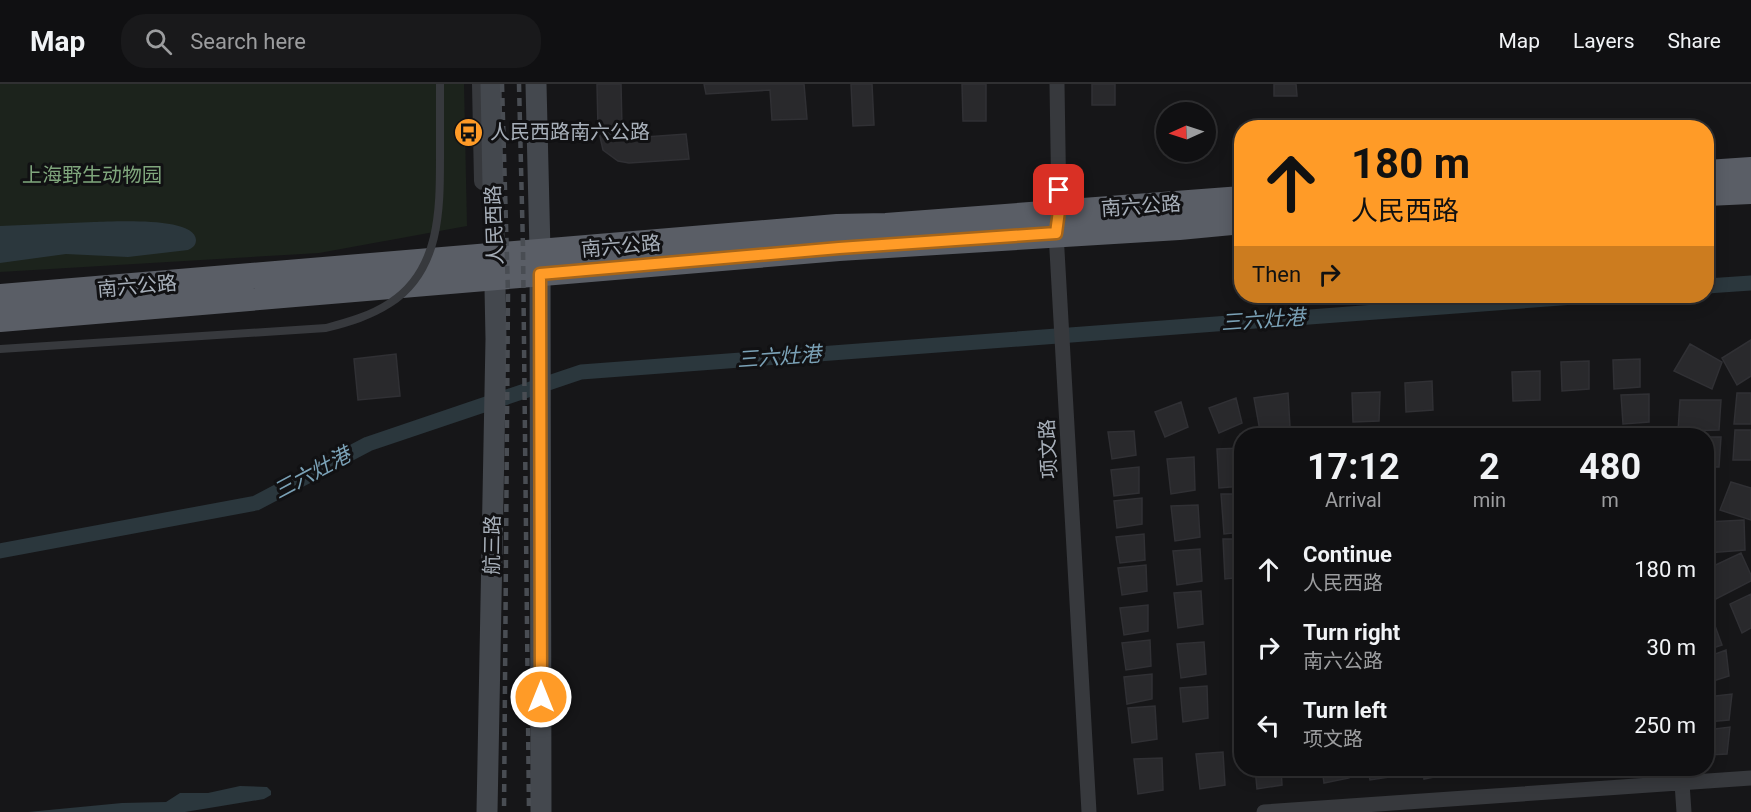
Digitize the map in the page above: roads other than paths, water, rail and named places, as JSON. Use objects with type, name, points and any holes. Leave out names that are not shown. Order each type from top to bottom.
[{"type":"highway","points":[[1714,173],[1751,170]]},
{"type":"highway","points":[[1714,194],[1751,191]]},
{"type":"highway","name":"南六公路","points":[[1058,222],[1234,200]]},
{"type":"highway","name":"南六公路","points":[[0,297],[492,264],[540,263],[837,227],[1058,222],[1179,227],[1234,222]]},
{"type":"highway","name":"南六公路","points":[[0,319],[492,264]]},
{"type":"main road","name":"人民西路","points":[[491,84],[492,264]]},
{"type":"main road","points":[[536,84],[540,263],[541,812]]},
{"type":"main road","name":"航三路","points":[[487,812],[496,339],[492,264]]},
{"type":"street","name":"人民西路","points":[[481,84],[492,264]]},
{"type":"street","name":"项文路","points":[[1058,84],[1058,222],[1062,328],[1089,812]]},
{"type":"street","points":[[1264,812],[1751,778]]},
{"type":"street","points":[[1682,783],[1684,812]]},
{"type":"lane","points":[[0,349],[326,328],[362,318],[391,303],[419,274],[434,244],[440,210],[440,84]]},
{"type":"waterway","name":"三六灶港","points":[[1714,286],[1751,283]]},
{"type":"waterway","name":"三六灶港","points":[[0,551],[256,503],[368,444],[581,372],[1494,303]]},
{"type":"railway","points":[[502,84],[508,294],[504,812]]},
{"type":"railway","points":[[519,84],[529,812]]},
{"type":"place","name":"人民西路南六公路","points":[[469,132]]},
{"type":"park label","name":"上海野生动物园","points":[[92,175]]}]
